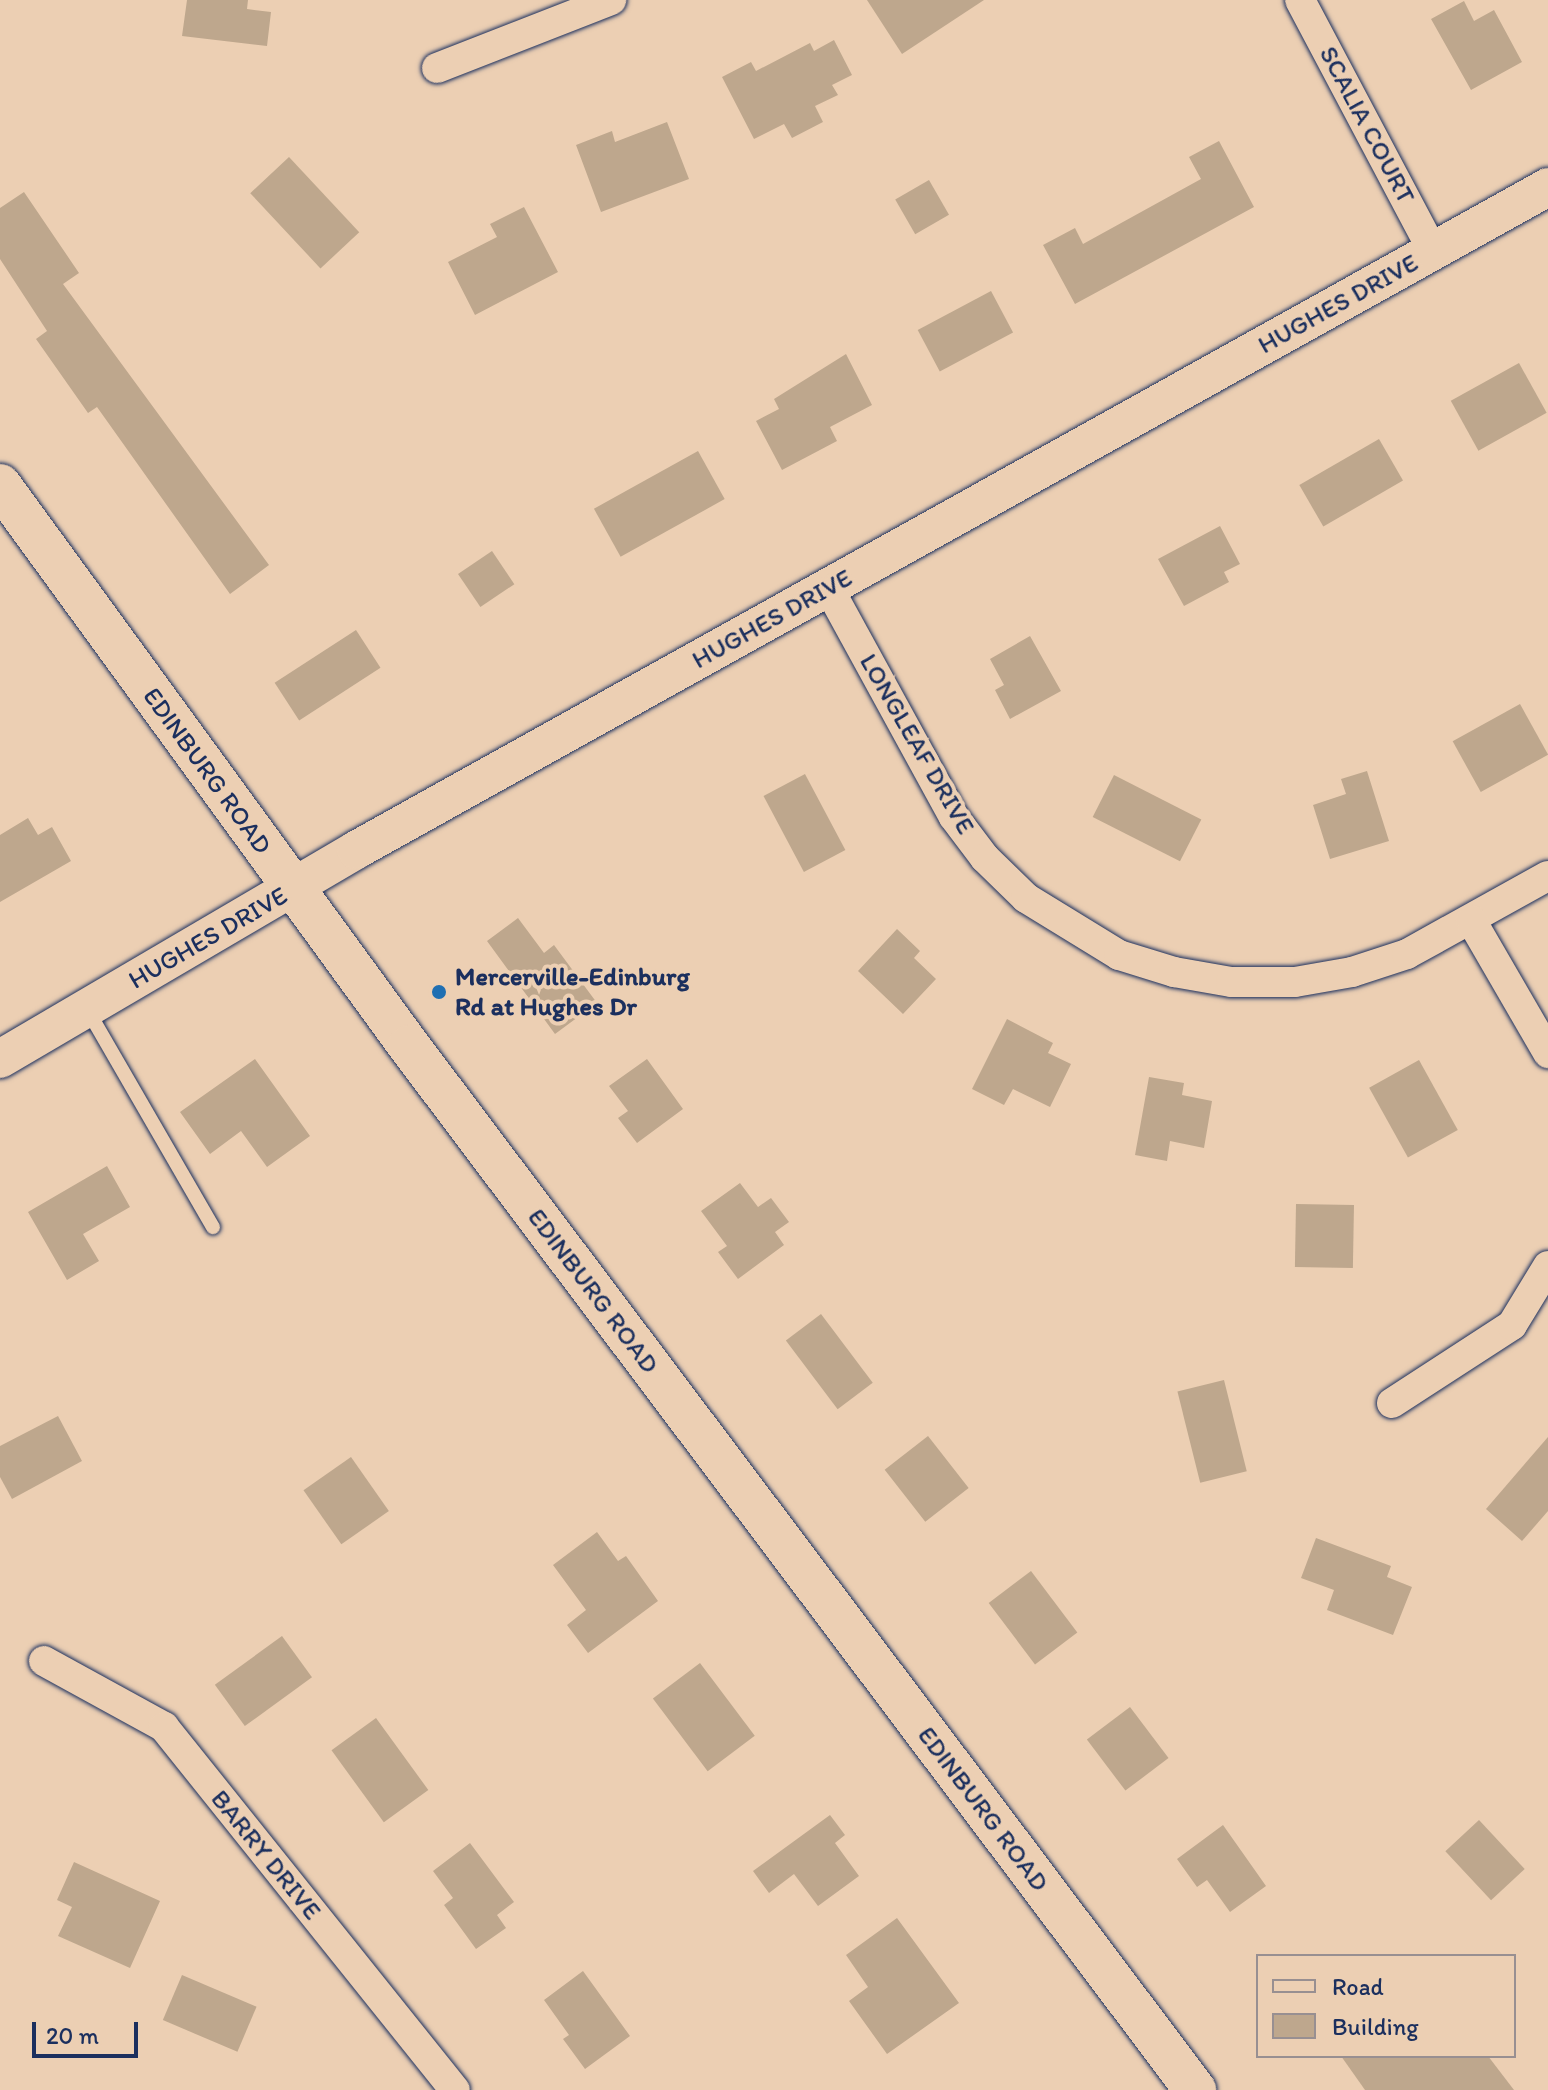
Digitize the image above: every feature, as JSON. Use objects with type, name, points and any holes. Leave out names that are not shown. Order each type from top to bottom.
[{"type":"main road","name":"EDINBURG ROAD","points":[[0,485],[293,889],[1195,2090]]},
{"type":"street","points":[[437,68],[611,0]]},
{"type":"street","name":"SCALIA COURT","points":[[1300,0],[1433,251]]},
{"type":"street","name":"HUGHES DRIVE","points":[[0,1059],[293,889],[828,587],[1548,187]]},
{"type":"street","name":"LONGLEAF DRIVE","points":[[828,587],[954,817],[977,848],[1026,898],[1094,941],[1174,972],[1231,982],[1295,982],[1352,972],[1407,954],[1548,876]]},
{"type":"street","points":[[1471,920],[1548,1053]]},
{"type":"street","points":[[1392,1403],[1512,1325],[1548,1266]]},
{"type":"street","name":"BARRY DRIVE","points":[[44,1661],[164,1727],[455,2090]]},
{"type":"lane","points":[[87,1009],[213,1227]]},
{"type":"building","points":[[187,0],[248,0],[247,9],[271,12],[267,46],[182,36]]},
{"type":"building","points":[[867,0],[984,0],[902,54]]},
{"type":"building","points":[[1464,1],[1474,21],[1494,10],[1522,62],[1471,90],[1431,19]]},
{"type":"building","points":[[834,40],[852,75],[832,85],[838,95],[815,106],[823,122],[792,138],[784,124],[754,139],[722,77],[751,62],[756,71],[810,43],[814,51]]},
{"type":"building","points":[[667,122],[689,179],[601,212],[576,145],[612,131],[615,142]]},
{"type":"building","points":[[1219,141],[1254,207],[1075,304],[1043,245],[1075,228],[1083,244],[1201,179],[1189,157]]},
{"type":"building","points":[[289,157],[359,232],[320,268],[250,193]]},
{"type":"building","points":[[929,180],[949,215],[915,234],[895,200]]},
{"type":"building","points":[[24,192],[79,273],[63,284],[269,565],[230,594],[97,407],[88,413],[36,339],[47,331],[0,259],[0,208]]},
{"type":"building","points":[[524,207],[558,272],[475,315],[448,262],[497,237],[490,224]]},
{"type":"building","points":[[991,291],[1013,332],[940,371],[918,330]]},
{"type":"building","points":[[846,354],[872,405],[830,427],[837,441],[782,470],[756,421],[779,409],[774,399]]},
{"type":"building","points":[[1519,363],[1547,413],[1478,451],[1451,401]]},
{"type":"building","points":[[1379,439],[1403,481],[1323,527],[1299,485]]},
{"type":"building","points":[[698,451],[725,499],[621,557],[594,509]]},
{"type":"building","points":[[1220,526],[1240,564],[1224,572],[1229,582],[1184,606],[1158,559]]},
{"type":"building","points":[[492,551],[514,584],[480,607],[458,574]]},
{"type":"building","points":[[356,630],[381,668],[299,721],[275,683]]},
{"type":"building","points":[[1030,636],[1061,691],[1010,719],[995,690],[1004,685],[990,659]]},
{"type":"building","points":[[1520,704],[1548,755],[1481,792],[1453,741]]},
{"type":"building","points":[[1367,771],[1389,841],[1330,859],[1313,805],[1346,794],[1341,779]]},
{"type":"building","points":[[805,774],[845,850],[804,872],[764,796]]},
{"type":"building","points":[[1114,775],[1201,819],[1180,861],[1093,817]]},
{"type":"building","points":[[28,818],[38,835],[52,827],[71,861],[0,902],[0,835]]},
{"type":"building","points":[[518,918],[544,953],[554,945],[597,1003],[555,1034],[487,941]]},
{"type":"building","points":[[897,929],[920,951],[914,958],[936,979],[903,1014],[858,971]]},
{"type":"building","points":[[1007,1019],[1053,1043],[1048,1053],[1071,1064],[1050,1107],[1013,1089],[1004,1105],[972,1089]]},
{"type":"building","points":[[255,1059],[310,1136],[267,1167],[241,1131],[210,1154],[180,1112]]},
{"type":"building","points":[[647,1059],[683,1109],[637,1143],[618,1118],[628,1111],[609,1086]]},
{"type":"building","points":[[1419,1060],[1458,1130],[1408,1158],[1369,1088]]},
{"type":"building","points":[[1149,1077],[1184,1083],[1182,1095],[1212,1101],[1204,1148],[1170,1141],[1167,1161],[1135,1155]]},
{"type":"building","points":[[107,1166],[130,1207],[83,1234],[99,1261],[67,1280],[28,1212]]},
{"type":"building","points":[[740,1183],[758,1207],[771,1198],[789,1222],[775,1232],[784,1245],[738,1279],[718,1252],[727,1246],[701,1211]]},
{"type":"building","points":[[1296,1204],[1354,1205],[1353,1268],[1295,1267]]},
{"type":"building","points":[[821,1314],[873,1383],[838,1409],[786,1340]]},
{"type":"building","points":[[1224,1380],[1247,1471],[1200,1483],[1177,1392]]},
{"type":"building","points":[[58,1416],[82,1461],[12,1499],[0,1477],[0,1446]]},
{"type":"building","points":[[928,1436],[969,1488],[925,1522],[885,1470]]},
{"type":"building","points":[[1548,1437],[1548,1511],[1522,1541],[1486,1509]]},
{"type":"building","points":[[351,1457],[389,1511],[341,1544],[303,1490]]},
{"type":"building","points":[[597,1532],[618,1561],[626,1556],[658,1601],[588,1653],[567,1625],[586,1610],[553,1565]]},
{"type":"building","points":[[1316,1538],[1391,1566],[1387,1577],[1412,1587],[1393,1635],[1327,1610],[1334,1590],[1301,1578]]},
{"type":"building","points":[[1031,1571],[1077,1632],[1035,1664],[989,1603]]},
{"type":"building","points":[[282,1636],[312,1677],[245,1726],[215,1685]]},
{"type":"building","points":[[700,1663],[755,1736],[708,1771],[653,1699]]},
{"type":"building","points":[[1130,1707],[1169,1758],[1125,1791],[1087,1739]]},
{"type":"building","points":[[376,1718],[428,1790],[384,1822],[332,1750]]},
{"type":"building","points":[[830,1815],[845,1835],[835,1843],[859,1876],[818,1906],[794,1874],[769,1893],[753,1871]]},
{"type":"building","points":[[1479,1820],[1525,1869],[1491,1900],[1445,1851]]},
{"type":"building","points":[[1223,1825],[1266,1886],[1230,1912],[1207,1880],[1197,1887],[1177,1859]]},
{"type":"building","points":[[470,1843],[514,1902],[497,1915],[506,1928],[476,1949],[444,1905],[453,1898],[433,1871]]},
{"type":"building","points":[[74,1862],[160,1901],[130,1968],[58,1936],[72,1907],[57,1900]]},
{"type":"building","points":[[897,1918],[959,2003],[887,2054],[849,2001],[868,1987],[846,1955]]},
{"type":"building","points":[[583,1971],[630,2036],[585,2069],[563,2039],[569,2035],[544,2000]]},
{"type":"building","points":[[182,1975],[257,2007],[237,2052],[163,2020]]},
{"type":"building","points":[[1342,2058],[1490,2058],[1514,2090],[1365,2090]]},
{"type":"place","name":"Mercerville-Edinburg Rd at Hughes Dr","points":[[439,992]]}]
